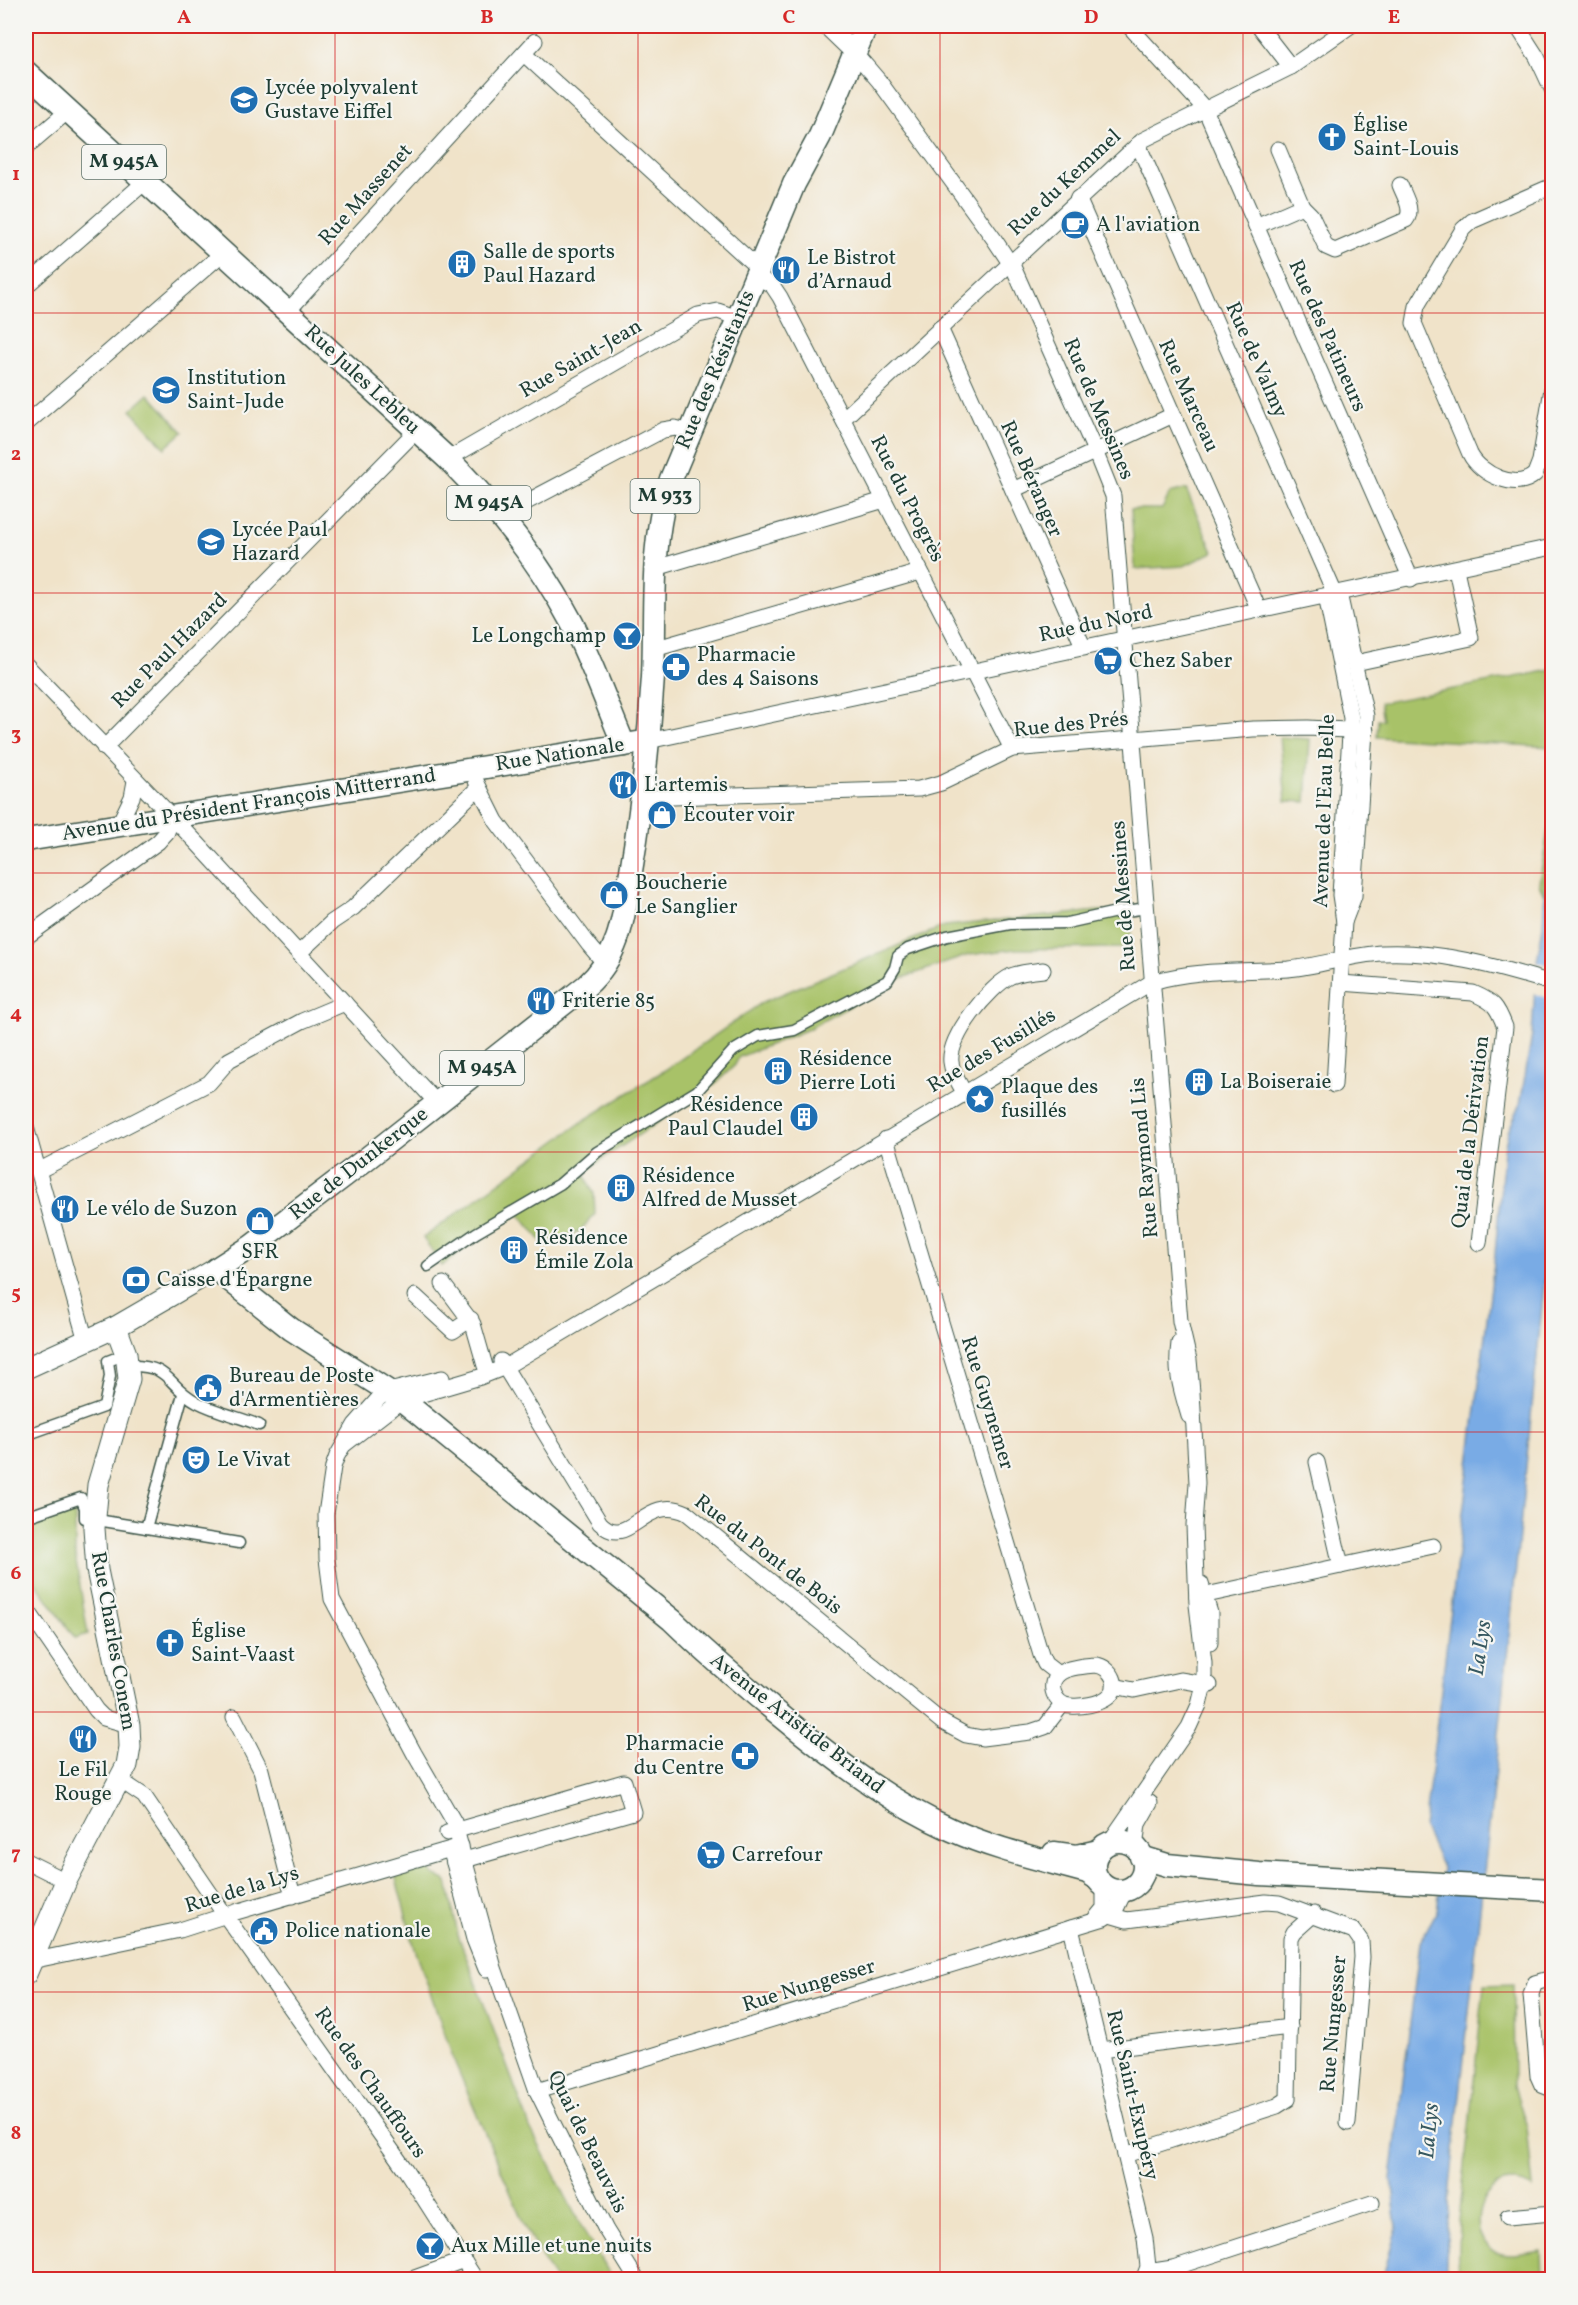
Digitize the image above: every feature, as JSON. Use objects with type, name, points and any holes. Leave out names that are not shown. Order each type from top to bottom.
[{"type":"main road","name":"Rue des Résistants","points":[[648,741],[658,526],[662,506],[690,432],[794,184],[820,136],[853,41],[866,26]]},
{"type":"main road","name":"Rue Jules Lebleu","points":[[26,72],[224,252],[474,485],[540,570],[573,625],[624,745]]},
{"type":"main road","name":"Rue Nationale","points":[[475,779],[648,741]]},
{"type":"main road","name":"Rue de Dunkerque","points":[[26,1368],[116,1327],[252,1246],[586,986],[606,964],[619,933],[643,798],[648,741]]},
{"type":"main road","name":"Avenue du Président François Mitterrand","points":[[26,840],[172,817],[475,779]]},
{"type":"main road","name":"Avenue Aristide Briand","points":[[216,1269],[291,1329],[395,1395],[672,1620],[712,1658],[840,1764],[887,1796],[965,1836],[1015,1854],[1087,1872],[1116,1884]]},
{"type":"main road","name":"Rue Charles Conem","points":[[28,1968],[66,1881],[120,1780],[130,1752],[129,1725],[97,1570],[94,1519],[100,1478],[128,1385],[128,1360],[116,1327]]},
{"type":"main road","name":"Avenue Aristide Briand","points":[[672,1620],[725,1656],[855,1761],[917,1801],[987,1833],[1035,1848],[1076,1856],[1104,1847]]},
{"type":"main road","points":[[1116,1884],[1094,1865],[1104,1847],[1121,1842],[1167,1864],[1259,1874],[1552,1890]]},
{"type":"main road","points":[[1116,1884],[1143,1867],[1138,1852]]},
{"type":"main road","points":[[1116,1884],[1164,1874],[1259,1874]]},
{"type":"street","points":[[827,26],[853,41]]},
{"type":"street","name":"Rue des Patineurs","points":[[1129,26],[1205,110],[1411,579]]},
{"type":"street","points":[[1259,26],[1291,67]]},
{"type":"street","name":"Rue du Kemmel","points":[[843,419],[1138,144],[1156,132],[1291,67],[1350,26]]},
{"type":"street","points":[[1517,26],[1538,57],[1552,89]]},
{"type":"street","name":"Rue Massenet","points":[[288,311],[535,41]]},
{"type":"street","name":"Rue de Messines","points":[[853,41],[879,81],[1010,262],[1113,496],[1152,982]]},
{"type":"street","points":[[524,54],[757,272]]},
{"type":"street","points":[[26,147],[68,111]]},
{"type":"street","name":"Rue de Valmy","points":[[1138,144],[1334,594]]},
{"type":"street","points":[[1278,149],[1302,206],[1311,215],[1326,247],[1335,251],[1406,220],[1409,208],[1400,185]]},
{"type":"street","points":[[26,286],[146,182]]},
{"type":"street","points":[[1552,186],[1478,219],[1463,229],[1417,306],[1414,323],[1473,461],[1489,475],[1523,480],[1535,474],[1540,461],[1552,389]]},
{"type":"street","name":"Rue Marceau","points":[[1078,198],[1259,610]]},
{"type":"street","points":[[1256,226],[1302,206]]},
{"type":"street","points":[[26,424],[224,252]]},
{"type":"street","name":"Rue du Progrès","points":[[757,272],[778,292],[971,673],[1012,749]]},
{"type":"street","name":"Rue Saint-Jean","points":[[448,459],[698,315],[718,311],[738,318]]},
{"type":"street","name":"Rue Béranger","points":[[940,328],[1084,648]]},
{"type":"street","points":[[1013,490],[1173,415]]},
{"type":"street","points":[[500,516],[663,430],[675,428],[690,432]]},
{"type":"street","name":"Rue Paul Hazard","points":[[104,748],[417,430]]},
{"type":"street","points":[[656,568],[884,500]]},
{"type":"street","name":"Rue du Nord","points":[[648,741],[1552,548]]},
{"type":"street","points":[[1355,663],[1471,638],[1456,569]]},
{"type":"street","points":[[654,650],[920,572]]},
{"type":"street","name":"Avenue de l'Eau Belle","points":[[1334,594],[1355,663],[1366,716],[1359,731]]},
{"type":"street","name":"Avenue de l'Eau Belle","points":[[1334,594],[1350,706],[1359,731],[1354,896],[1344,922],[1334,1085]]},
{"type":"street","points":[[26,665],[198,844],[437,1103]]},
{"type":"street","name":"Rue des Prés","points":[[643,798],[927,788],[1012,749],[1253,729],[1308,728],[1359,731]]},
{"type":"street","points":[[299,953],[332,922],[353,908],[475,779],[496,821],[589,945],[606,964]]},
{"type":"street","points":[[118,826],[132,797],[135,781]]},
{"type":"street","points":[[26,937],[158,842],[167,832],[172,817]]},
{"type":"street","points":[[428,1266],[476,1233],[560,1184],[597,1152],[697,1091],[733,1051],[758,1036],[794,1030],[886,981],[895,968],[898,956],[908,949],[947,936],[991,926],[1067,923],[1147,908]]},
{"type":"street","name":"Rue des Fusillés","points":[[395,1395],[486,1370],[503,1364],[543,1343],[1152,982],[1184,975],[1293,968],[1384,953],[1426,954],[1469,961],[1552,983]]},
{"type":"street","points":[[964,1092],[951,1062],[954,1046],[962,1028],[993,990],[1005,980],[1017,974],[1043,970]]},
{"type":"street","name":"Rue Raymond Lis","points":[[1138,1852],[1139,1820],[1198,1729],[1205,1712],[1207,1685],[1194,1525],[1197,1483],[1189,1360],[1181,1330],[1152,982]]},
{"type":"street","name":"Quai de la Dérivation","points":[[1341,983],[1473,993],[1488,999],[1498,1009],[1505,1027],[1479,1243]]},
{"type":"street","points":[[38,1171],[209,1083],[229,1060],[302,1020],[345,1003]]},
{"type":"street","points":[[26,1126],[86,1341]]},
{"type":"street","name":"Rue Guynemer","points":[[886,1139],[1041,1655],[1045,1664],[1058,1674]]},
{"type":"street","points":[[443,1284],[471,1319],[486,1370]]},
{"type":"street","points":[[415,1296],[457,1335],[471,1319]]},
{"type":"street","points":[[26,1435],[104,1407],[110,1376],[108,1361],[128,1360],[159,1370],[183,1394],[199,1403],[259,1425]]},
{"type":"street","name":"Rue du Pont de Bois","points":[[503,1364],[600,1523],[609,1530],[621,1531],[658,1509],[670,1508],[687,1513],[942,1722],[966,1735],[989,1738],[1036,1731],[1050,1723],[1062,1705]]},
{"type":"street","points":[[146,1528],[183,1394]]},
{"type":"street","name":"Quai de Beauvais","points":[[395,1395],[345,1444],[333,1467],[326,1514],[328,1572],[334,1604],[438,1798],[452,1832],[510,2018],[537,2091],[606,2230],[637,2280]]},
{"type":"street","points":[[1317,1462],[1341,1566]]},
{"type":"street","points":[[26,1517],[81,1498],[85,1508],[85,1518],[239,1543]]},
{"type":"street","points":[[1201,1596],[1433,1546]]},
{"type":"street","points":[[26,1608],[96,1710],[104,1718],[129,1725]]},
{"type":"street","points":[[1099,1665],[1111,1672],[1114,1686],[1111,1695],[1102,1701],[1076,1706],[1062,1705],[1055,1697],[1053,1688],[1058,1674],[1064,1671],[1099,1665]]},
{"type":"street","points":[[1114,1686],[1134,1690],[1180,1680],[1207,1685]]},
{"type":"street","name":"Rue Raymond Lis","points":[[1104,1847],[1189,1727],[1207,1685]]},
{"type":"street","points":[[234,1717],[261,1770],[293,1896]]},
{"type":"street","name":"Rue des Chauffours","points":[[120,1780],[144,1796],[392,2151],[476,2280]]},
{"type":"street","name":"Rue de la Lys","points":[[28,1968],[169,1933],[293,1896],[458,1855],[560,1833],[633,1812],[624,1782],[452,1832]]},
{"type":"street","points":[[26,1861],[66,1881]]},
{"type":"street","points":[[1101,1916],[1118,1906],[1116,1884]]},
{"type":"street","name":"Rue Nungesser","points":[[537,2091],[1071,1928],[1101,1916],[1132,1920],[1270,1902],[1286,1904],[1354,1931],[1361,1941],[1348,2123]]},
{"type":"street","points":[[1125,2155],[1277,2106],[1288,2099],[1291,1938],[1294,1932],[1314,1914]]},
{"type":"street","name":"Rue Saint-Exupéry","points":[[1071,1928],[1144,2238],[1148,2260],[1145,2276]]},
{"type":"street","points":[[1552,1978],[1539,1980],[1532,1988],[1534,2035],[1540,2081],[1546,2088],[1552,2089]]},
{"type":"street","points":[[1100,2050],[1290,2027]]},
{"type":"street","points":[[1145,2276],[1372,2203]]},
{"type":"street","points":[[1508,2217],[1552,2213]]},
{"type":"street","points":[[409,2280],[432,2276],[464,2260]]},
{"type":"green space","points":[[149,394],[183,432],[165,448],[131,410]]},
{"type":"green space","points":[[1186,489],[1213,552],[1184,566],[1135,569],[1131,509],[1162,509],[1170,493]]},
{"type":"green space","points":[[1552,670],[1552,747],[1377,737],[1378,719],[1383,720],[1380,703]]},
{"type":"green space","points":[[1280,737],[1310,739],[1306,802],[1286,801]]},
{"type":"green space","points":[[1552,810],[1552,915],[1539,883]]},
{"type":"green space","points":[[1130,910],[1131,948],[1016,949],[969,955],[899,979],[806,1030],[739,1057],[735,1065],[714,1085],[583,1172],[594,1194],[595,1214],[579,1232],[543,1243],[519,1214],[483,1233],[442,1266],[423,1238],[586,1119],[665,1070],[763,1002],[945,926]]},
{"type":"green space","points":[[75,1508],[75,1555],[88,1634],[75,1638],[26,1569],[26,1524]]},
{"type":"green space","points":[[426,1864],[433,1875],[447,1881],[458,1935],[531,2130],[588,2239],[613,2279],[554,2279],[527,2231],[455,2063],[415,1949],[395,1875]]},
{"type":"green space","points":[[1513,1984],[1514,2086],[1527,2127],[1533,2188],[1513,2182],[1498,2185],[1487,2195],[1480,2209],[1478,2225],[1482,2239],[1492,2250],[1508,2255],[1541,2251],[1542,2279],[1457,2279],[1459,2221],[1484,1985]]},
{"type":"water","name":"La Lys","points":[[1552,828],[1552,1206],[1503,1697],[1450,2187],[1445,2279],[1384,2279],[1397,2227],[1391,2179],[1420,1942],[1437,1911],[1442,1868],[1424,1828],[1495,1254],[1504,1150],[1508,1132],[1520,1105],[1532,1035],[1536,967],[1543,926],[1547,856]]},
{"type":"pier","points":[[1534,961],[1552,966],[1552,999],[1531,993]]},
{"type":"place","name":"Lycée polyvalent Gustave Eiffel","points":[[244,100]]},
{"type":"place","name":"Église Saint-Louis","points":[[1332,137]]},
{"type":"place","name":"A l'aviation","points":[[1075,225]]},
{"type":"place","name":"Salle de sports Paul Hazard","points":[[462,264]]},
{"type":"place","name":"Le Bistrot d’Arnaud","points":[[786,270]]},
{"type":"place","name":"Institution Saint-Jude","points":[[166,390]]},
{"type":"place","name":"Lycée Paul Hazard","points":[[211,542]]},
{"type":"place","name":"Le Longchamp","points":[[627,636]]},
{"type":"place","name":"Chez Saber","points":[[1108,661]]},
{"type":"place","name":"Pharmacie des 4 Saisons","points":[[676,667]]},
{"type":"place","name":"L'artemis","points":[[623,785]]},
{"type":"place","name":"Écouter voir","points":[[662,815]]},
{"type":"place","name":"Boucherie Le Sanglier","points":[[614,895]]},
{"type":"place","name":"Friterie 85","points":[[541,1001]]},
{"type":"place","name":"Résidence Pierre Loti","points":[[778,1071]]},
{"type":"place","name":"La Boiseraie","points":[[1199,1082]]},
{"type":"place","name":"Plaque des fusillés","points":[[980,1099]]},
{"type":"place","name":"Résidence Paul Claudel","points":[[804,1117]]},
{"type":"place","name":"Résidence Alfred de Musset","points":[[621,1188]]},
{"type":"place","name":"Le vélo de Suzon","points":[[65,1209]]},
{"type":"place","name":"SFR","points":[[260,1221]]},
{"type":"place","name":"Résidence Émile Zola","points":[[514,1250]]},
{"type":"place","name":"Caisse d'Épargne","points":[[136,1280]]},
{"type":"place","name":"Bureau de Poste d'Armentières","points":[[208,1388]]},
{"type":"place","name":"Le Vivat","points":[[196,1460]]},
{"type":"place","name":"Église Saint-Vaast","points":[[170,1643]]},
{"type":"place","name":"Le Fil Rouge","points":[[83,1739]]},
{"type":"place","name":"Pharmacie du Centre","points":[[745,1756]]},
{"type":"place","name":"Carrefour","points":[[711,1855]]},
{"type":"place","name":"Police nationale","points":[[264,1931]]},
{"type":"place","name":"Aux Mille et une nuits","points":[[430,2246]]}]
